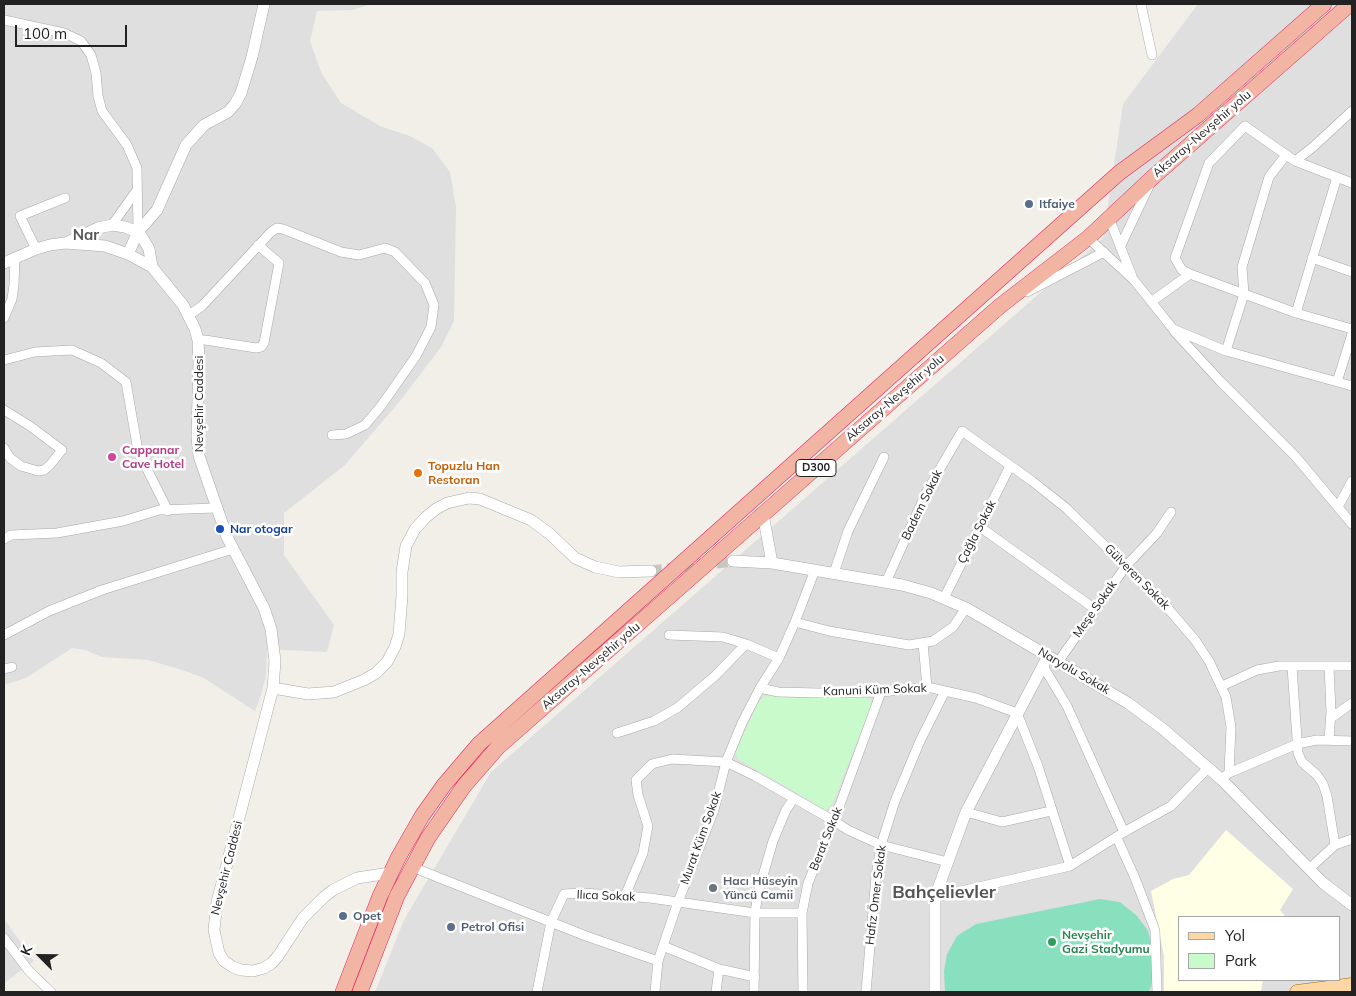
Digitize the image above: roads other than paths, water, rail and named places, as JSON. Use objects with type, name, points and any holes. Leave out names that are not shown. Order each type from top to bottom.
[{"type":"highway","name":"Aksaray-Nevşehir yolu","points":[[343,992],[390,873],[422,816],[444,785],[479,744],[1119,172],[1198,115],[1324,4]]},
{"type":"highway","name":"Aksaray-Nevşehir yolu","points":[[360,992],[397,896],[412,867],[447,809],[498,747],[1000,306],[1088,238],[1152,178],[1350,4]]},
{"type":"highway","points":[[1091,197],[1109,218]]},
{"type":"highway","points":[[1070,217],[1088,238]]},
{"type":"main road","points":[[1297,992],[1352,985]]},
{"type":"street","points":[[128,254],[138,232],[158,210],[186,145],[204,124],[228,112],[241,93],[252,57],[264,4]]},
{"type":"street","points":[[1141,4],[1152,55]]},
{"type":"street","points":[[4,20],[64,33],[81,42],[91,55],[102,111],[127,145],[133,157],[138,178],[138,232]]},
{"type":"street","points":[[1295,161],[1352,111]]},
{"type":"street","points":[[1352,183],[1295,161],[1245,126],[1209,163],[1175,258],[1182,270],[1190,274],[1296,313],[1352,329]]},
{"type":"street","points":[[1226,351],[1244,294],[1242,267],[1268,177],[1286,155]]},
{"type":"street","points":[[1296,313],[1336,177]]},
{"type":"street","points":[[1120,247],[1152,178]]},
{"type":"street","points":[[105,246],[112,225],[137,189]]},
{"type":"street","points":[[36,249],[20,216],[65,198]]},
{"type":"street","points":[[1109,218],[1134,280]]},
{"type":"street","points":[[4,263],[36,249],[65,243],[98,228],[112,225],[138,232]]},
{"type":"street","points":[[189,315],[202,306],[258,245],[277,228],[341,252],[359,255],[385,248],[395,252],[425,283],[434,305],[431,326],[416,356],[381,406],[365,425],[346,434],[332,435]]},
{"type":"street","name":"Nevşehir Caddesi","points":[[138,232],[149,249],[152,267]]},
{"type":"street","points":[[1088,238],[1134,280],[1173,329],[1220,381],[1296,457],[1352,524]]},
{"type":"street","name":"Nevşehir Caddesi","points":[[65,243],[105,246],[128,254],[152,267],[189,315],[198,340],[198,456],[233,549],[264,608],[271,629],[275,661],[273,688],[217,902],[214,930],[219,953],[229,964],[242,970],[264,968],[278,956],[303,918],[338,887],[357,878],[390,873]]},
{"type":"street","points":[[198,340],[256,348],[261,347],[264,343],[279,263],[258,245]]},
{"type":"street","points":[[1000,306],[1104,252]]},
{"type":"street","points":[[4,318],[12,299],[15,257]]},
{"type":"street","points":[[1312,258],[1352,272]]},
{"type":"street","points":[[1151,302],[1190,274]]},
{"type":"street","points":[[1173,329],[1226,351],[1352,386]]},
{"type":"street","points":[[1337,382],[1352,334]]},
{"type":"street","points":[[4,360],[35,352],[72,350],[101,363],[126,382],[138,451],[168,511]]},
{"type":"street","points":[[4,412],[37,431],[62,450],[50,465],[44,470],[38,471],[21,466],[10,458],[4,448]]},
{"type":"street","name":"Gülveren Sokak","points":[[962,432],[1066,508],[1177,618],[1209,661],[1222,686],[1229,708],[1231,727],[1225,776]]},
{"type":"street","name":"Badem Sokak","points":[[886,582],[927,491],[962,432]]},
{"type":"street","points":[[834,573],[848,531],[884,457]]},
{"type":"street","name":"Çağla Sokak","points":[[944,598],[1010,466]]},
{"type":"street","points":[[1338,507],[1352,480]]},
{"type":"street","points":[[273,688],[308,694],[334,692],[364,680],[376,673],[387,662],[399,634],[402,572],[406,546],[415,529],[426,517],[436,508],[447,503],[469,498],[480,500],[531,520],[550,534],[574,558],[595,567],[619,572],[651,571]]},
{"type":"street","points":[[4,538],[11,535],[57,533],[123,521],[159,510],[216,508]]},
{"type":"street","name":"Meşe Sokak","points":[[1050,661],[1095,609],[1126,566],[1157,533],[1171,512]]},
{"type":"street","points":[[763,514],[772,563]]},
{"type":"street","points":[[980,527],[1095,609]]},
{"type":"street","points":[[4,634],[49,611],[102,590],[233,549]]},
{"type":"street","name":"Naryolu Sokak","points":[[733,561],[772,563],[917,588],[966,608],[1050,661],[1128,703],[1163,729],[1208,768],[1225,776],[1309,869],[1352,905]]},
{"type":"street","name":"Murat Küm Sokak","points":[[658,991],[658,961],[678,902],[714,810],[726,762],[742,723],[760,688],[779,658],[815,570]]},
{"type":"street","points":[[795,622],[829,631],[909,645],[933,641],[953,627],[966,608]]},
{"type":"street","points":[[669,635],[723,637],[746,644],[779,658]]},
{"type":"street","points":[[924,643],[926,687]]},
{"type":"street","points":[[617,733],[654,721],[678,708],[715,676],[746,644]]},
{"type":"street","points":[[935,992],[935,897],[966,812],[1017,713],[1050,661]]},
{"type":"street","points":[[1050,661],[1120,835],[1155,930],[1157,992]]},
{"type":"street","points":[[1222,686],[1257,670],[1279,666],[1352,666]]},
{"type":"street","points":[[1329,666],[1331,718],[1329,740]]},
{"type":"street","points":[[1292,667],[1297,744],[1302,762],[1317,775],[1323,784],[1327,796],[1335,845]]},
{"type":"street","name":"Kanuni Küm Sokak","points":[[760,688],[778,692],[881,692],[926,687],[976,698],[1017,713]]},
{"type":"street","name":"Hafız Ömer Sokak","points":[[866,992],[876,876],[881,845],[895,801],[920,742],[945,691]]},
{"type":"street","name":"Berat Sokak","points":[[803,992],[802,913],[808,883],[834,820],[881,692]]},
{"type":"street","points":[[1331,718],[1352,703]]},
{"type":"street","points":[[1017,713],[1038,766],[1070,866]]},
{"type":"street","points":[[1225,776],[1297,744],[1329,740],[1352,741]]},
{"type":"street","points":[[625,896],[643,853],[648,826],[638,795],[636,780],[652,764],[672,758],[726,762],[834,820],[848,830],[881,845],[948,862]]},
{"type":"street","points":[[935,897],[1070,866],[1170,806],[1208,768]]},
{"type":"street","points":[[754,992],[755,913],[758,893],[773,842],[786,810],[794,798]]},
{"type":"street","points":[[966,812],[1002,822],[1051,811]]},
{"type":"street","points":[[1309,869],[1335,845],[1352,839]]},
{"type":"street","points":[[412,867],[586,936],[658,961]]},
{"type":"street","name":"Ilıca Sokak","points":[[551,922],[564,894],[584,893],[678,902],[755,913],[802,913]]},
{"type":"street","points":[[537,992],[551,922]]},
{"type":"street","points":[[4,938],[29,971],[51,992]]},
{"type":"street","points":[[663,946],[719,969],[755,978]]},
{"type":"street","points":[[716,992],[719,969]]},
{"type":"tunnel","points":[[651,571],[733,561]]},
{"type":"place","name":"Itfaiye","points":[[1029,204]]},
{"type":"place","name":"Cappanar Cave Hotel","points":[[112,457]]},
{"type":"place","name":"Topuzlu Han Restoran","points":[[418,473]]},
{"type":"place","name":"Nar otogar","points":[[220,529]]},
{"type":"place","name":"Hacı Hüseyin Yüncü Camii","points":[[713,888]]},
{"type":"place","name":"Opet","points":[[343,916]]},
{"type":"place","name":"Petrol Ofisi","points":[[451,927]]},
{"type":"place","name":"Nevşehir Gazi Stadyumu","points":[[1052,942]]},
{"type":"district","name":"Nar","points":[[86,235]]},
{"type":"district","name":"Bahçelievler","points":[[944,893]]}]
